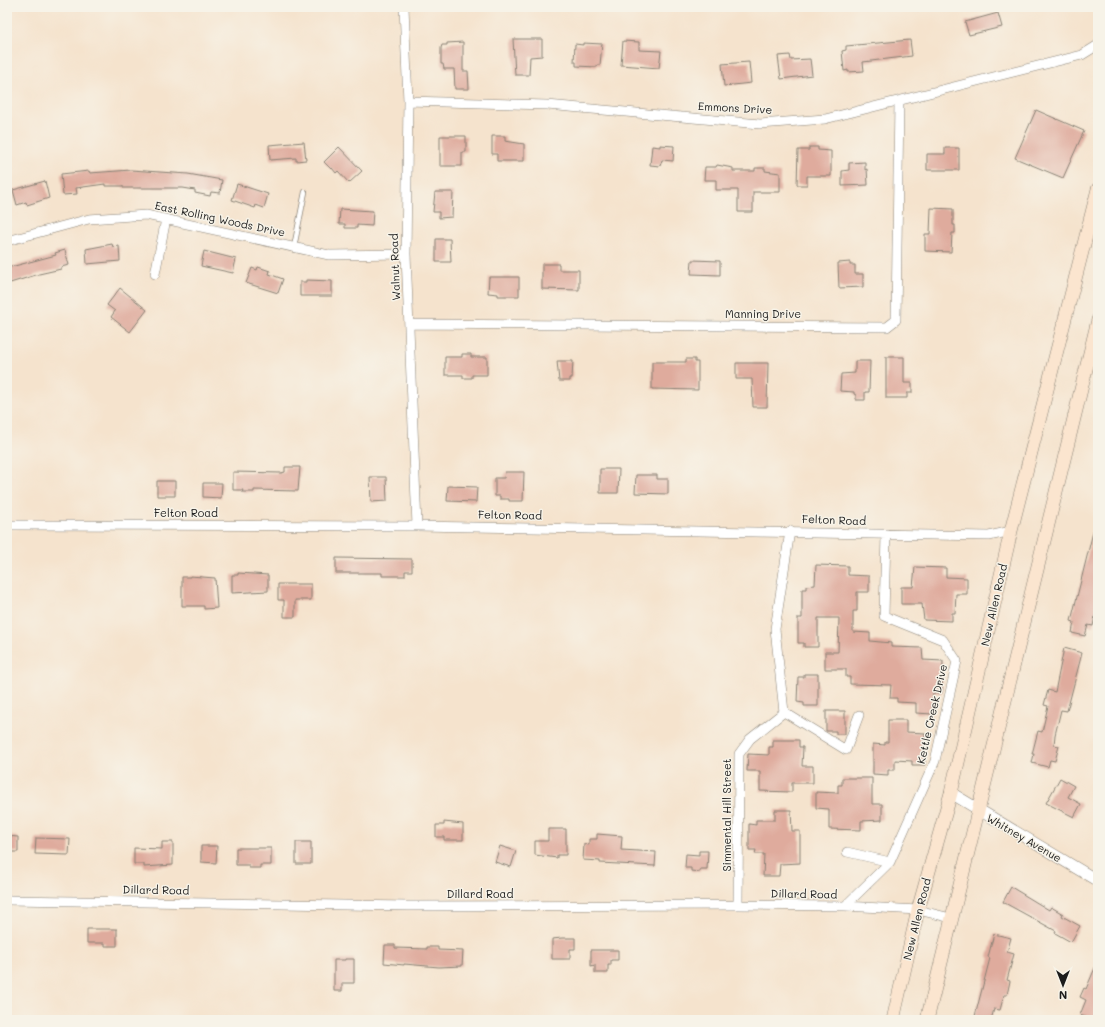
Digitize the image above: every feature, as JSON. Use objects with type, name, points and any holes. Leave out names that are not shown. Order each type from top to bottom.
[{"type":"main road","name":"New Allen Road","points":[[893,1020],[918,910],[951,793],[1011,531],[1098,190]]},
{"type":"main road","points":[[927,1020],[951,918],[979,811],[1096,337],[1098,320]]},
{"type":"street","name":"Walnut Road","points":[[404,7],[408,101],[406,254],[416,526]]},
{"type":"street","name":"Emmons Drive","points":[[408,101],[547,105],[760,124],[826,118],[899,101],[1082,55],[1098,45]]},
{"type":"street","name":"Manning Drive","points":[[409,324],[887,327],[896,320],[899,101]]},
{"type":"street","name":"East Rolling Woods Drive","points":[[7,241],[89,219],[146,215],[329,255],[406,254]]},
{"type":"street","points":[[155,274],[166,219]]},
{"type":"street","name":"Felton Road","points":[[7,525],[416,526],[790,531],[989,536],[1011,531]]},
{"type":"street","points":[[790,531],[775,629],[784,712],[846,750],[859,715]]},
{"type":"street","name":"Kettle Creek Drive","points":[[845,906],[890,862],[935,761],[957,661],[943,640],[884,616],[886,534]]},
{"type":"street","name":"Simmental Hill Street","points":[[738,905],[738,754],[750,739],[784,712]]},
{"type":"street","name":"Whitney Avenue","points":[[951,793],[1098,881]]},
{"type":"street","points":[[847,852],[890,862]]},
{"type":"street","name":"Dillard Road","points":[[7,900],[408,906],[845,906],[918,910],[951,918]]},
{"type":"lane","points":[[294,247],[306,192]]},
{"type":"building","points":[[998,13],[1002,27],[969,35],[965,22]]},
{"type":"building","points":[[513,39],[542,39],[542,56],[530,57],[529,75],[515,75]]},
{"type":"building","points":[[910,40],[912,56],[863,62],[864,71],[844,71],[842,51],[846,50],[846,46]]},
{"type":"building","points":[[623,41],[639,42],[639,50],[661,51],[659,68],[621,65]]},
{"type":"building","points":[[463,42],[463,71],[468,71],[469,89],[455,89],[454,69],[444,69],[443,64],[441,64],[441,48],[442,45],[447,45],[447,43]]},
{"type":"building","points":[[583,43],[602,44],[600,65],[597,65],[597,67],[576,66],[576,62],[574,62],[575,44],[583,45]]},
{"type":"building","points":[[790,55],[791,60],[810,59],[812,75],[781,79],[778,56]]},
{"type":"building","points":[[749,62],[751,83],[724,86],[722,64]]},
{"type":"building","points":[[1036,110],[1084,131],[1063,178],[1015,158]]},
{"type":"building","points":[[440,136],[466,136],[466,152],[462,152],[462,166],[440,166]]},
{"type":"building","points":[[492,136],[505,136],[505,141],[524,144],[524,161],[497,161],[497,154],[492,154]]},
{"type":"building","points":[[304,142],[306,160],[296,161],[296,158],[270,160],[269,145]]},
{"type":"building","points":[[660,145],[674,146],[673,161],[662,160],[660,166],[650,165],[652,146],[660,147]]},
{"type":"building","points":[[339,147],[362,171],[349,183],[338,171],[336,173],[324,162]]},
{"type":"building","points":[[809,147],[818,147],[818,150],[831,151],[831,176],[807,176],[807,185],[797,185],[798,150],[809,150]]},
{"type":"building","points":[[945,148],[959,148],[959,170],[927,170],[927,154],[945,154]]},
{"type":"building","points":[[865,162],[868,185],[842,186],[842,171],[849,170],[849,163]]},
{"type":"building","points":[[717,165],[733,168],[733,171],[755,171],[755,168],[765,168],[765,171],[780,173],[780,192],[753,192],[753,212],[738,212],[738,190],[716,190],[716,180],[704,180],[705,167],[716,167]]},
{"type":"building","points":[[131,170],[188,174],[222,180],[220,193],[211,192],[210,196],[195,193],[195,190],[183,188],[123,188],[123,186],[105,186],[105,184],[76,188],[77,194],[63,195],[61,174],[89,171],[90,173]]},
{"type":"building","points":[[45,181],[49,198],[27,205],[26,202],[17,205],[13,190]]},
{"type":"building","points":[[237,184],[268,194],[264,208],[256,205],[255,208],[232,200]]},
{"type":"building","points":[[435,192],[453,192],[452,217],[439,218],[439,212],[433,212]]},
{"type":"building","points":[[931,208],[953,209],[953,225],[955,225],[955,233],[952,233],[951,252],[925,251],[925,234],[930,234]]},
{"type":"building","points":[[340,209],[373,211],[372,226],[357,225],[357,228],[345,228],[345,224],[339,224]]},
{"type":"building","points":[[436,239],[450,239],[451,262],[436,262]]},
{"type":"building","points":[[112,244],[113,247],[119,246],[120,261],[87,264],[86,249]]},
{"type":"building","points":[[65,250],[69,265],[61,267],[61,269],[7,284],[7,268],[56,255],[55,253]]},
{"type":"building","points":[[204,251],[236,259],[233,273],[201,266]]},
{"type":"building","points":[[692,260],[720,261],[720,275],[691,274]]},
{"type":"building","points":[[850,262],[850,265],[855,265],[855,274],[863,274],[863,287],[839,288],[838,263]]},
{"type":"building","points":[[542,264],[559,264],[559,270],[579,270],[579,290],[542,289]]},
{"type":"building","points":[[258,267],[270,271],[269,274],[283,279],[278,293],[246,283],[252,268],[257,270]]},
{"type":"building","points":[[489,277],[519,277],[519,296],[498,296],[498,294],[488,293]]},
{"type":"building","points":[[306,280],[332,281],[332,296],[300,296],[300,282],[306,282]]},
{"type":"building","points":[[120,288],[147,310],[130,332],[111,317],[115,311],[107,305]]},
{"type":"building","points":[[462,354],[471,354],[471,357],[487,357],[487,375],[472,375],[472,378],[463,378],[463,375],[445,375],[445,357],[462,357]]},
{"type":"building","points":[[886,357],[904,357],[904,383],[912,383],[912,393],[907,393],[907,398],[886,398]]},
{"type":"building","points":[[686,359],[695,359],[695,362],[698,362],[698,390],[652,389],[652,362],[686,362]]},
{"type":"building","points":[[557,361],[573,361],[572,378],[570,378],[570,381],[559,381]]},
{"type":"building","points":[[855,361],[870,361],[869,392],[865,392],[865,400],[856,400],[856,395],[854,392],[840,391],[841,374],[855,373]]},
{"type":"building","points":[[736,363],[768,363],[767,407],[753,407],[752,379],[736,379]]},
{"type":"building","points":[[285,467],[300,467],[298,491],[254,490],[254,492],[242,492],[243,490],[233,490],[233,472],[281,473],[285,472]]},
{"type":"building","points":[[600,469],[619,469],[618,493],[600,493]]},
{"type":"building","points":[[505,472],[524,472],[523,501],[509,501],[509,499],[500,499],[500,496],[495,496],[495,478],[504,478]]},
{"type":"building","points":[[636,475],[657,475],[657,479],[668,479],[668,494],[635,493]]},
{"type":"building","points":[[370,477],[386,477],[387,501],[371,502]]},
{"type":"building","points":[[157,481],[175,481],[175,496],[157,496]]},
{"type":"building","points":[[203,483],[222,483],[221,498],[203,497]]},
{"type":"building","points":[[448,486],[477,487],[476,502],[447,501]]},
{"type":"building","points":[[1094,528],[1098,529],[1098,603],[1093,626],[1088,625],[1085,636],[1072,633],[1074,622],[1071,621]]},
{"type":"building","points":[[336,558],[412,559],[412,571],[405,571],[405,576],[382,576],[382,573],[336,573]]},
{"type":"building","points":[[816,565],[848,566],[848,575],[869,576],[869,592],[857,592],[857,611],[853,611],[853,632],[870,633],[870,641],[891,643],[891,647],[922,648],[923,660],[943,661],[942,693],[933,693],[932,714],[916,713],[916,703],[897,702],[897,698],[890,698],[891,685],[850,684],[850,677],[846,677],[846,669],[825,669],[825,652],[838,652],[839,618],[818,618],[818,647],[804,647],[804,643],[798,643],[798,618],[802,618],[802,589],[806,589],[806,586],[815,585]]},
{"type":"building","points":[[915,567],[946,568],[946,577],[967,578],[967,594],[956,594],[955,613],[952,613],[952,621],[924,620],[922,604],[901,604],[901,587],[913,587]]},
{"type":"building","points":[[238,573],[268,575],[268,591],[232,593],[232,575],[238,575]]},
{"type":"building","points":[[190,576],[215,578],[217,608],[204,609],[204,606],[182,606],[182,577]]},
{"type":"building","points":[[278,584],[311,584],[311,600],[295,600],[295,617],[284,617],[284,600],[278,600]]},
{"type":"building","points":[[1064,648],[1082,653],[1067,711],[1061,710],[1055,735],[1054,745],[1059,746],[1055,761],[1050,760],[1048,767],[1032,763],[1034,754],[1032,754],[1038,731],[1042,732],[1048,706],[1044,705],[1048,690],[1055,692]]},
{"type":"building","points":[[804,674],[818,674],[818,706],[804,706],[804,703],[797,702],[798,677],[804,677]]},
{"type":"building","points":[[826,711],[845,711],[845,734],[836,734],[836,731],[826,731]]},
{"type":"building","points":[[888,720],[906,720],[906,732],[925,733],[925,765],[912,765],[912,761],[895,760],[895,770],[888,770],[888,775],[873,774],[873,744],[885,745],[885,742],[888,742]]},
{"type":"building","points":[[773,740],[799,740],[799,747],[803,747],[802,766],[813,766],[813,783],[792,783],[792,792],[760,791],[760,771],[747,771],[748,754],[769,755],[769,747],[773,747]]},
{"type":"building","points":[[842,778],[872,778],[872,804],[882,804],[882,820],[861,821],[861,830],[829,829],[829,809],[816,808],[816,792],[838,793],[838,785],[842,785]]},
{"type":"building","points":[[1060,778],[1074,786],[1068,797],[1081,804],[1074,817],[1046,803]]},
{"type":"building","points":[[775,810],[791,810],[792,831],[800,831],[800,863],[780,864],[779,876],[763,876],[764,854],[755,854],[756,850],[749,850],[749,824],[756,825],[756,820],[775,820]]},
{"type":"building","points":[[444,822],[463,824],[463,840],[444,840],[444,837],[436,837],[436,825],[444,825]]},
{"type":"building","points":[[548,829],[566,829],[566,855],[557,855],[557,858],[535,855],[535,841],[548,841]]},
{"type":"building","points":[[597,834],[622,836],[621,850],[656,852],[655,866],[600,863],[600,861],[583,860],[584,844],[589,845],[589,839],[597,839]]},
{"type":"building","points":[[7,836],[18,837],[18,852],[7,852]]},
{"type":"building","points":[[36,838],[70,839],[69,855],[35,854]]},
{"type":"building","points":[[162,842],[173,842],[173,865],[144,867],[144,864],[134,864],[134,848],[162,849]]},
{"type":"building","points":[[296,842],[311,842],[311,864],[296,864]]},
{"type":"building","points":[[201,846],[217,846],[216,863],[201,862]]},
{"type":"building","points":[[500,846],[516,851],[511,867],[495,862]]},
{"type":"building","points":[[236,848],[271,848],[271,865],[260,865],[260,868],[249,868],[249,865],[236,865]]},
{"type":"building","points":[[699,851],[708,851],[707,869],[700,869],[700,872],[691,871],[691,868],[685,868],[686,854],[699,855]]},
{"type":"building","points":[[1011,887],[1049,910],[1051,907],[1063,914],[1062,916],[1080,926],[1071,942],[1055,933],[1056,931],[1003,902]]},
{"type":"building","points":[[87,929],[117,929],[117,946],[105,946],[105,943],[87,943]]},
{"type":"building","points":[[994,934],[1011,938],[1007,952],[1014,954],[1007,980],[1010,981],[1007,995],[1004,995],[1000,1010],[994,1009],[991,1020],[974,1020],[990,958],[988,957]]},
{"type":"building","points":[[575,938],[575,949],[570,949],[570,959],[552,959],[552,939]]},
{"type":"building","points":[[385,945],[395,945],[395,948],[427,949],[427,947],[438,947],[438,950],[463,951],[462,966],[439,967],[384,963]]},
{"type":"building","points":[[591,950],[618,950],[618,960],[611,960],[611,965],[608,965],[608,973],[595,973],[595,965],[591,966]]},
{"type":"building","points":[[354,959],[354,983],[342,983],[342,991],[334,991],[334,960]]},
{"type":"building","points":[[1098,961],[1098,1012],[1095,1020],[1093,1020],[1080,1015],[1086,1000],[1080,997],[1084,988],[1086,989]]}]
